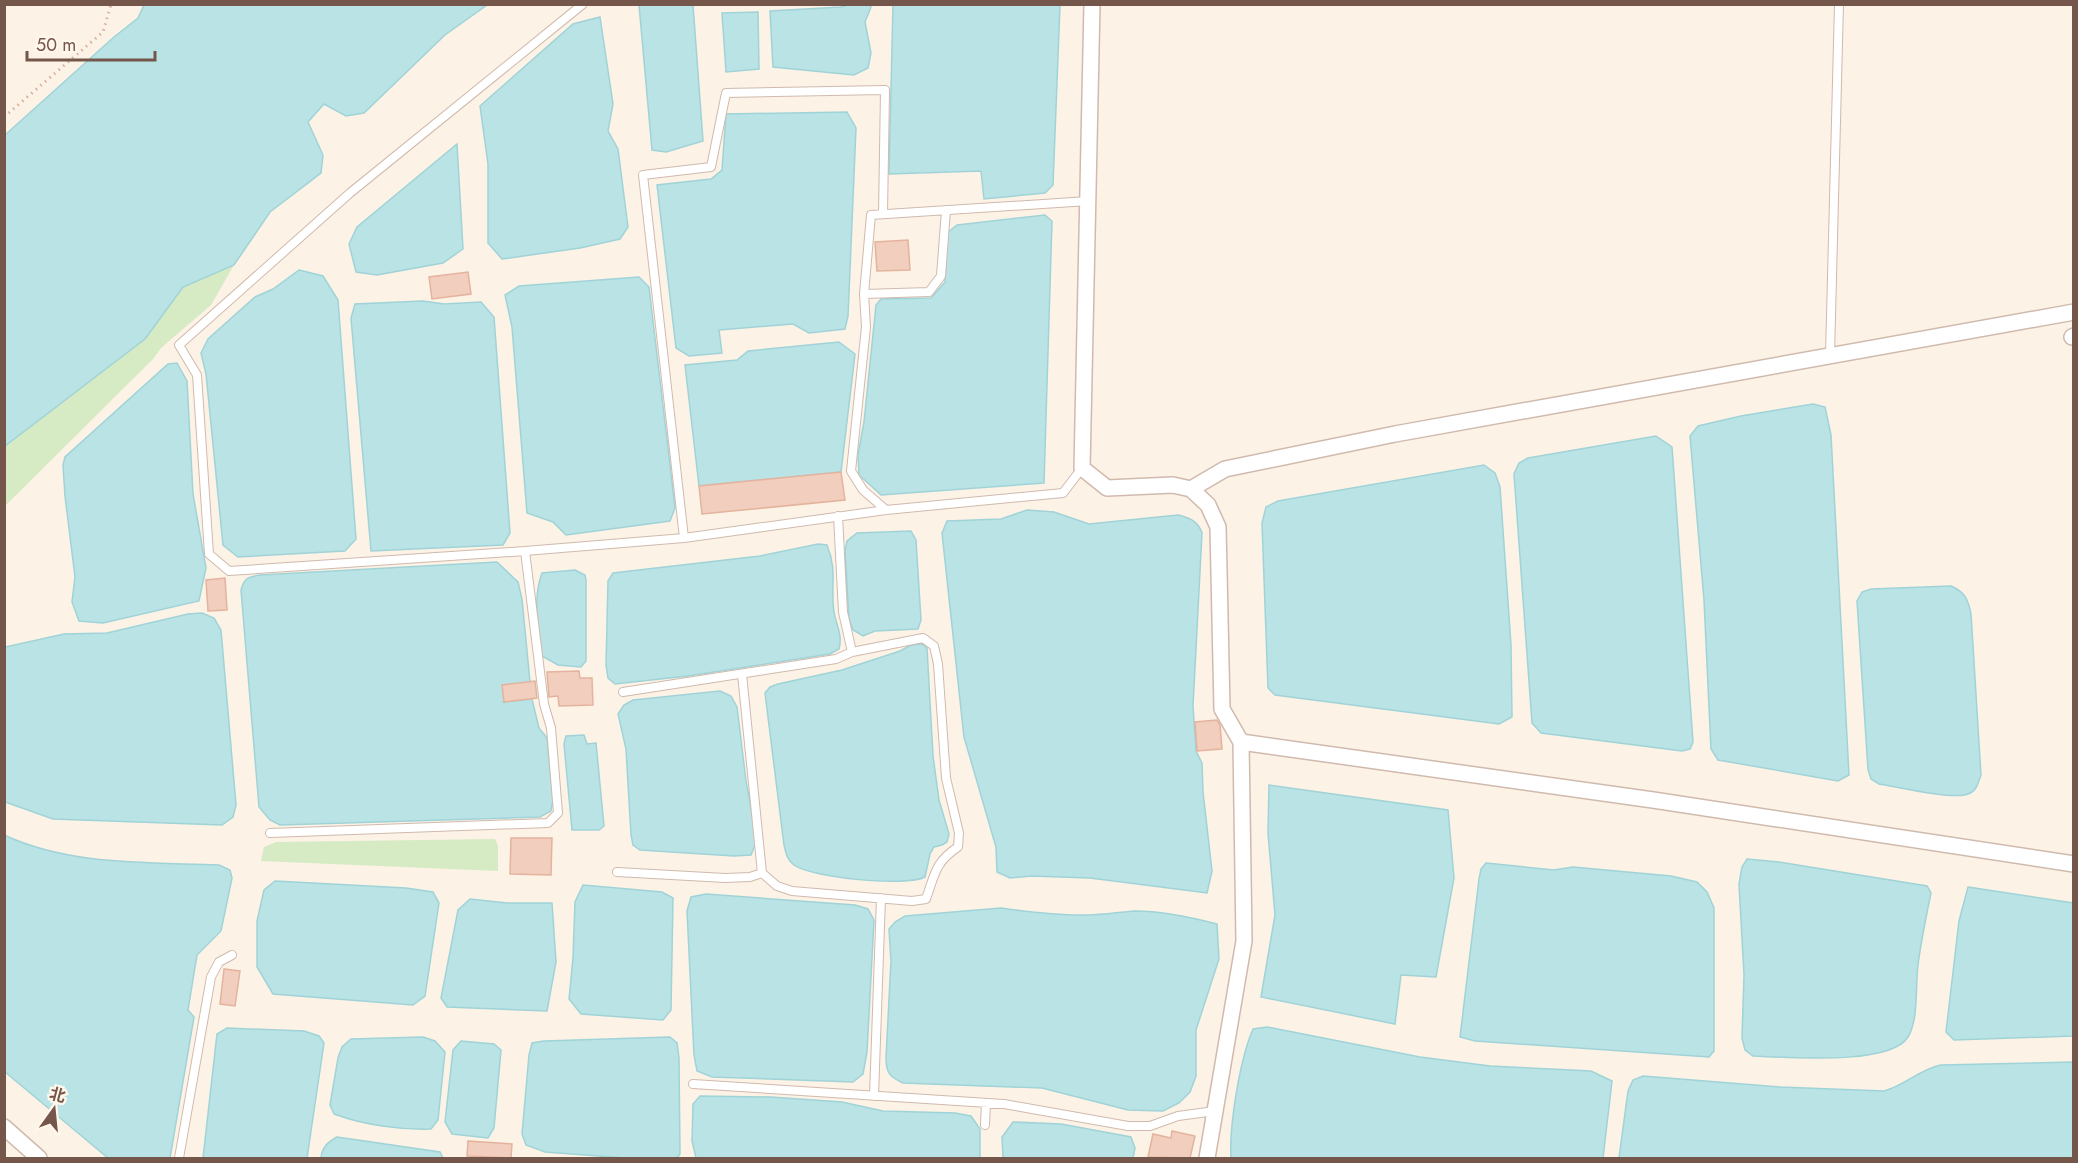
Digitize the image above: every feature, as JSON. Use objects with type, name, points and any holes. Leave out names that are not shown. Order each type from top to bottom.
[{"type":"street","points":[[1092,4],[1082,468],[1107,488],[1173,485],[1191,489],[1208,505],[1218,527],[1222,709],[1241,742],[1244,941],[1207,1158]]},
{"type":"street","points":[[1191,489],[1225,469],[1395,434],[2073,312]]},
{"type":"street","points":[[1241,742],[2073,864]]},
{"type":"street","points":[[4,1126],[39,1158]]},
{"type":"lane","points":[[583,4],[350,193],[179,345],[197,375],[209,554],[229,571],[684,538],[886,510],[1063,493],[1082,468]]},
{"type":"lane","points":[[1830,355],[1839,4]]},
{"type":"lane","points":[[684,538],[643,175],[711,167],[726,93],[885,90],[883,214]]},
{"type":"lane","points":[[886,510],[863,490],[850,471],[866,327],[864,294],[871,215],[1089,201]]},
{"type":"lane","points":[[864,294],[929,292],[941,276],[946,210]]},
{"type":"lane","points":[[838,516],[843,612],[852,652]]},
{"type":"lane","points":[[270,833],[548,823],[558,813],[551,728],[544,704],[525,551]]},
{"type":"lane","points":[[623,692],[836,659],[852,652],[923,639],[934,646],[939,664],[946,778],[959,833],[958,848],[944,856],[939,863],[926,899],[912,901],[792,891],[777,886],[762,873],[742,674]]},
{"type":"lane","points":[[617,872],[724,878],[750,877],[762,873]]},
{"type":"lane","points":[[874,1096],[881,898]]},
{"type":"lane","points":[[180,1158],[211,977],[219,962],[232,955]]},
{"type":"lane","points":[[693,1084],[986,1103],[1038,1109],[1128,1126],[1150,1126],[1178,1116],[1215,1111]]},
{"type":"lane","points":[[985,1125],[986,1103]]},
{"type":"path","points":[[4,117],[103,32],[111,4]]},
{"type":"green space","points":[[234,265],[211,305],[161,348],[153,359],[5,506],[5,446],[145,339],[183,287]]},
{"type":"green space","points":[[495,839],[498,846],[498,871],[261,861],[264,847],[276,842]]},
{"type":"water","points":[[144,5],[487,5],[445,35],[364,113],[346,116],[324,104],[308,122],[323,155],[321,173],[270,212],[234,265],[183,287],[145,339],[5,446],[5,135],[138,18]]},
{"type":"water","points":[[639,5],[693,5],[703,141],[666,152],[652,150]]},
{"type":"water","points":[[869,5],[871,7],[865,22],[871,53],[868,68],[854,75],[773,67],[770,11]]},
{"type":"water","points":[[893,5],[1060,5],[1053,185],[1045,193],[984,199],[981,171],[889,174]]},
{"type":"water","points":[[758,12],[759,69],[726,72],[722,13]]},
{"type":"water","points":[[600,17],[613,104],[608,131],[618,149],[628,227],[620,239],[580,248],[502,259],[488,243],[488,164],[480,106],[573,24]]},
{"type":"water","points":[[847,112],[856,128],[848,316],[845,329],[809,333],[793,324],[719,330],[722,353],[689,356],[676,348],[657,185],[711,179],[722,170],[726,114]]},
{"type":"water","points":[[457,144],[463,249],[443,263],[377,275],[356,272],[349,244],[357,227]]},
{"type":"water","points":[[1045,215],[1052,221],[1044,483],[881,495],[859,475],[858,455],[864,422],[876,305],[881,299],[931,298],[945,282],[947,233],[957,225]]},
{"type":"water","points":[[299,270],[323,276],[338,300],[356,539],[345,551],[238,557],[223,545],[206,374],[201,353],[208,339],[255,297],[273,289]]},
{"type":"water","points":[[639,277],[649,287],[675,508],[670,521],[566,535],[553,522],[527,513],[512,327],[505,295],[519,286]]},
{"type":"water","points":[[423,301],[444,304],[481,302],[494,317],[510,533],[503,545],[371,551],[351,318],[355,304]]},
{"type":"water","points":[[839,342],[855,354],[841,472],[699,486],[685,365],[737,360],[748,351]]},
{"type":"water","points":[[177,363],[187,381],[193,494],[206,568],[199,601],[103,623],[79,621],[72,602],[75,577],[65,496],[63,465],[65,457],[168,364]]},
{"type":"water","points":[[1813,404],[1825,407],[1831,435],[1849,775],[1838,781],[1718,760],[1711,749],[1704,600],[1690,436],[1698,426]]},
{"type":"water","points":[[1656,436],[1672,447],[1693,742],[1690,749],[1682,751],[1541,733],[1532,723],[1514,474],[1519,463],[1528,458]]},
{"type":"water","points":[[1484,465],[1495,473],[1500,487],[1511,645],[1512,717],[1499,724],[1275,695],[1268,688],[1262,523],[1266,507],[1278,501]]},
{"type":"water","points":[[1027,510],[1054,512],[1089,524],[1178,515],[1193,521],[1202,533],[1193,706],[1196,751],[1202,763],[1212,871],[1207,893],[1090,878],[1031,876],[1010,878],[997,872],[996,847],[964,737],[942,533],[947,521],[1001,519]]},
{"type":"water","points":[[911,531],[916,540],[921,620],[918,629],[875,631],[863,636],[853,630],[849,619],[845,551],[847,541],[857,533]]},
{"type":"water","points":[[818,544],[827,545],[832,563],[833,603],[840,635],[839,649],[830,654],[688,676],[615,684],[608,678],[606,665],[608,581],[613,573],[760,556]]},
{"type":"water","points":[[497,562],[518,582],[522,599],[530,682],[504,702],[532,699],[539,728],[547,738],[553,800],[551,811],[540,817],[280,825],[270,820],[259,807],[241,590],[245,581],[250,577],[260,575]]},
{"type":"water","points":[[575,570],[585,575],[586,580],[586,661],[581,667],[558,665],[542,656],[537,614],[537,593],[542,573]]},
{"type":"water","points":[[1951,586],[1965,597],[1971,614],[1981,775],[1979,781],[1973,791],[1960,795],[1938,794],[1879,784],[1871,779],[1868,769],[1857,601],[1862,592],[1871,589]]},
{"type":"water","points":[[202,613],[214,618],[221,630],[236,805],[233,817],[222,825],[53,819],[5,802],[5,647],[64,634],[107,633],[188,614]]},
{"type":"water","points":[[922,644],[927,648],[933,756],[939,800],[949,834],[947,842],[934,847],[930,854],[925,877],[915,880],[859,880],[819,874],[794,865],[788,859],[784,845],[765,693],[770,687],[778,684],[842,670],[900,651],[911,645]]},
{"type":"water","points":[[720,691],[731,696],[737,707],[746,781],[757,840],[751,855],[640,850],[633,845],[631,835],[626,749],[618,714],[624,705],[633,700]]},
{"type":"water","points":[[584,735],[587,744],[596,743],[604,826],[599,830],[572,830],[564,744],[566,736]]},
{"type":"water","points":[[1269,785],[1448,810],[1454,878],[1436,977],[1401,975],[1395,1024],[1261,997],[1275,915],[1268,833]]},
{"type":"water","points":[[4,835],[30,845],[82,857],[219,865],[230,870],[232,878],[221,931],[197,955],[188,1010],[194,1017],[170,1158],[108,1158],[5,1072]]},
{"type":"water","points":[[1747,859],[1927,886],[1931,893],[1918,965],[1914,1021],[1908,1037],[1898,1046],[1881,1052],[1836,1058],[1753,1056],[1745,1050],[1742,1038],[1744,975],[1739,884],[1742,867]]},
{"type":"water","points":[[1486,863],[1554,870],[1573,867],[1671,876],[1697,882],[1707,892],[1714,908],[1714,1051],[1709,1057],[1475,1041],[1460,1037],[1479,879],[1481,869]]},
{"type":"water","points":[[275,881],[406,888],[433,892],[439,903],[425,996],[413,1005],[273,994],[257,967],[257,921],[264,890]]},
{"type":"water","points":[[583,885],[662,892],[673,898],[671,1010],[663,1020],[581,1014],[569,999],[575,902]]},
{"type":"water","points":[[1968,887],[2073,903],[2073,1036],[1954,1040],[1946,1032],[1959,921]]},
{"type":"water","points":[[706,894],[855,905],[868,909],[874,920],[867,1052],[863,1074],[853,1082],[712,1077],[697,1071],[694,1055],[687,911],[691,897]]},
{"type":"water","points":[[470,899],[507,903],[552,903],[556,962],[547,1011],[447,1007],[441,998],[458,910]]},
{"type":"water","points":[[1001,908],[1077,915],[1145,911],[1217,924],[1219,959],[1196,1030],[1196,1076],[1190,1092],[1179,1103],[1163,1111],[1128,1110],[1042,1088],[903,1083],[892,1076],[888,1071],[886,1058],[891,961],[889,929],[905,916]]},
{"type":"water","points":[[1267,1027],[1420,1057],[1490,1066],[1591,1071],[1612,1081],[1603,1158],[1231,1158],[1234,1111],[1248,1042],[1253,1029]]},
{"type":"water","points":[[227,1028],[304,1031],[319,1036],[324,1043],[307,1158],[203,1158],[217,1034]]},
{"type":"water","points":[[423,1037],[435,1041],[445,1052],[438,1120],[431,1129],[382,1126],[334,1114],[330,1105],[338,1058],[342,1047],[351,1039]]},
{"type":"water","points":[[670,1037],[677,1043],[679,1058],[680,1154],[677,1158],[625,1158],[545,1152],[526,1145],[522,1134],[532,1043]]},
{"type":"water","points":[[461,1041],[494,1044],[501,1050],[494,1128],[488,1138],[452,1134],[445,1122],[453,1050]]},
{"type":"water","points":[[2073,1062],[2073,1158],[1619,1158],[1628,1091],[1633,1080],[1643,1076],[1780,1087],[1884,1091],[1925,1070],[1941,1065]]},
{"type":"water","points":[[700,1096],[771,1097],[842,1102],[883,1111],[955,1113],[971,1116],[980,1129],[980,1158],[696,1158],[692,1141],[693,1104]]},
{"type":"water","points":[[1013,1122],[1061,1124],[1131,1137],[1135,1148],[1133,1158],[1003,1158],[1002,1137]]},
{"type":"water","points":[[337,1137],[440,1152],[443,1158],[321,1158],[326,1145]]},
{"type":"building","points":[[908,240],[910,270],[877,271],[875,242]]},
{"type":"building","points":[[468,272],[471,294],[432,299],[429,277]]},
{"type":"building","points":[[841,472],[845,500],[702,514],[699,486]]},
{"type":"building","points":[[225,578],[227,610],[208,611],[206,580]]},
{"type":"building","points":[[579,671],[580,678],[592,678],[593,705],[559,706],[558,696],[549,697],[547,672]]},
{"type":"building","points":[[535,681],[537,698],[504,702],[502,685]]},
{"type":"building","points":[[1217,720],[1220,725],[1222,749],[1197,751],[1195,722]]},
{"type":"building","points":[[511,838],[552,838],[551,875],[510,874]]},
{"type":"building","points":[[224,969],[240,971],[235,1006],[220,1004]]},
{"type":"building","points":[[1172,1131],[1195,1136],[1190,1158],[1148,1157],[1153,1134],[1171,1138]]},
{"type":"building","points":[[468,1141],[512,1144],[511,1158],[467,1156]]}]
